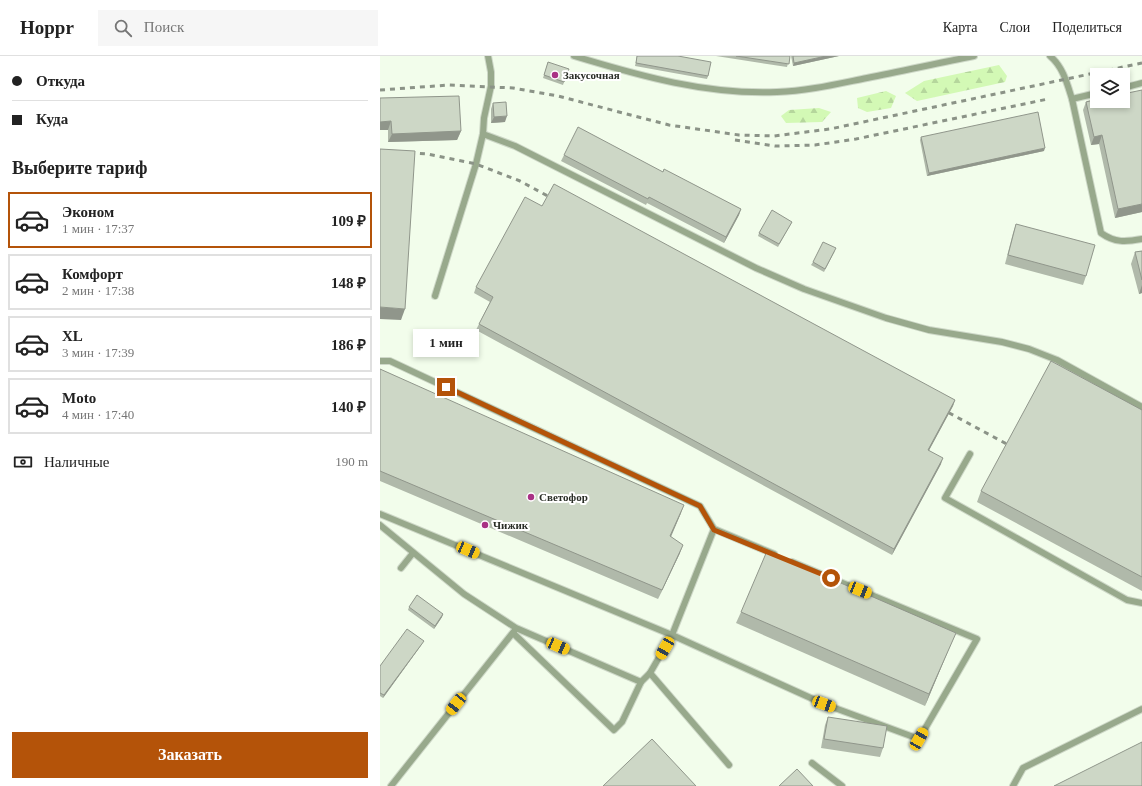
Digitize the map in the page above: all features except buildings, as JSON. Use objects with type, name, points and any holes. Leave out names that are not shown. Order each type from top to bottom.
[{"type":"lane","points":[[435,296],[476,164],[483,134],[484,118],[491,86],[491,72],[488,56]]},
{"type":"lane","points":[[574,56],[633,73],[710,90],[776,92],[812,90],[974,56]]},
{"type":"lane","points":[[1050,56],[1055,61],[1066,80],[1072,99],[1101,234],[1110,239],[1120,241],[1142,239]]},
{"type":"lane","points":[[1130,86],[1142,83]]},
{"type":"lane","points":[[1072,99],[1090,95]]},
{"type":"lane","points":[[483,134],[515,146],[756,268],[804,289],[872,313],[922,328],[1002,342],[1029,349],[1057,360],[1142,408]]},
{"type":"lane","points":[[380,361],[390,361],[700,506],[714,530],[780,557]]},
{"type":"lane","points":[[970,454],[945,498],[1127,600],[1142,604]]},
{"type":"lane","points":[[380,514],[672,635],[824,704],[919,739],[977,639],[787,560]]},
{"type":"lane","points":[[380,525],[464,594],[515,630],[614,730],[622,722],[641,682],[650,673],[672,635],[714,530]]},
{"type":"lane","points":[[401,568],[413,553]]},
{"type":"lane","points":[[515,630],[641,682]]},
{"type":"lane","points":[[391,786],[515,630]]},
{"type":"lane","points":[[650,673],[729,765]]},
{"type":"lane","points":[[1013,786],[1023,768],[1142,709]]},
{"type":"lane","points":[[812,763],[842,786]]},
{"type":"green space","points":[[999,65],[1007,76],[1005,82],[917,101],[905,93],[924,81]]},
{"type":"green space","points":[[886,91],[896,96],[891,108],[867,112],[858,108],[857,98]]},
{"type":"green space","points":[[819,108],[831,112],[822,122],[786,123],[781,116],[789,110]]},
{"type":"railway","points":[[380,90],[449,85],[513,88],[558,96],[669,125],[739,135],[774,136],[830,129],[1142,63]]},
{"type":"railway","points":[[735,140],[775,146],[815,145],[856,139],[1048,99]]},
{"type":"railway","points":[[380,151],[427,154],[476,164],[520,181],[557,201]]},
{"type":"railway","points":[[940,408],[1016,449]]},
{"type":"place","name":"Закусочная","points":[[555,75]]},
{"type":"place","name":"Светофор","points":[[531,497]]},
{"type":"place","name":"Чижик","points":[[485,525]]},
{"type":"route","points":[[446,387],[700,506],[714,530],[831,578]]}]
